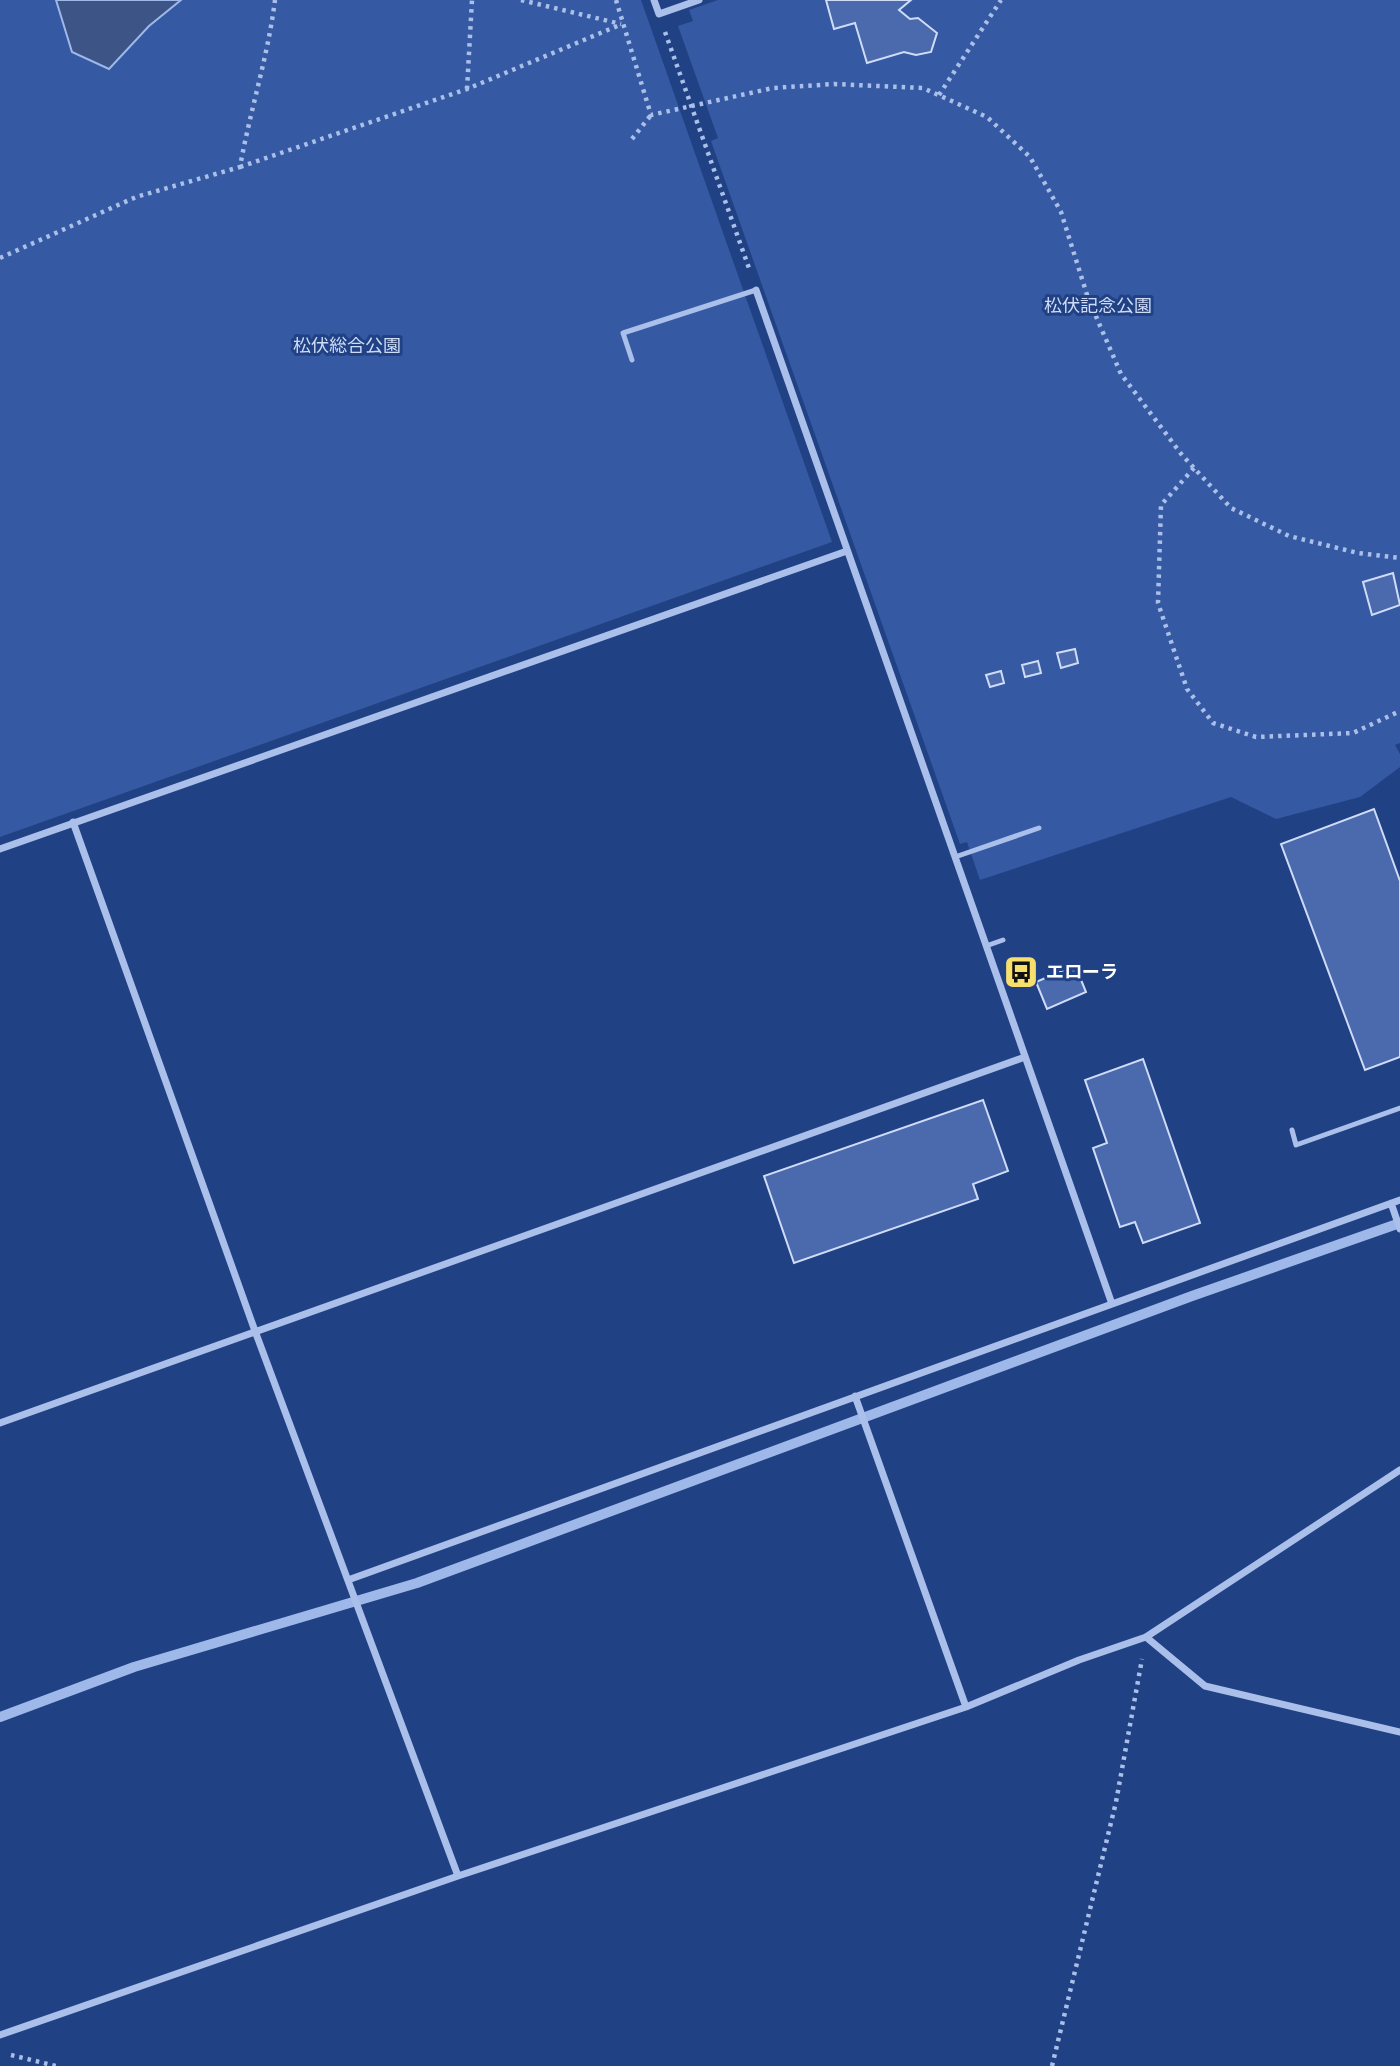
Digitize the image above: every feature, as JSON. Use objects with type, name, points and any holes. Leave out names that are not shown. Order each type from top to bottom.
[{"type":"street","points":[[654,0],[659,14],[699,0]]},
{"type":"street","points":[[756,290],[1112,1304]]},
{"type":"street","points":[[0,849],[847,551]]},
{"type":"street","points":[[73,822],[255,1331],[458,1876]]},
{"type":"street","points":[[0,1423],[1025,1057]]},
{"type":"street","points":[[348,1580],[1400,1200]]},
{"type":"street","points":[[1391,1203],[1400,1229]]},
{"type":"street","points":[[855,1396],[966,1707]]},
{"type":"street","points":[[0,2035],[458,1876],[966,1707],[1079,1660],[1146,1637],[1400,1470]]},
{"type":"street","points":[[1146,1637],[1205,1686],[1400,1732]]},
{"type":"lane","points":[[632,360],[623,333],[756,290]]},
{"type":"lane","points":[[955,857],[1039,828]]},
{"type":"lane","points":[[986,946],[1003,940]]},
{"type":"lane","points":[[1292,1130],[1296,1145],[1400,1108]]},
{"type":"path","points":[[240,167],[271,32],[275,0]]},
{"type":"path","points":[[467,89],[471,0]]},
{"type":"path","points":[[521,0],[622,24]]},
{"type":"path","points":[[616,0],[651,114]]},
{"type":"path","points":[[939,95],[1001,0]]},
{"type":"path","points":[[659,14],[756,290]]},
{"type":"path","points":[[0,258],[136,197],[240,167],[467,89],[622,24]]},
{"type":"path","points":[[632,139],[651,114],[692,108],[773,88],[834,84],[923,88],[987,117],[1030,157],[1061,212],[1088,298],[1121,374],[1194,468],[1231,508],[1289,536],[1358,553],[1400,558]]},
{"type":"path","points":[[1194,468],[1161,505],[1158,603],[1187,689],[1213,723],[1256,737],[1353,733],[1400,711]]},
{"type":"path","points":[[1052,2066],[1116,1802],[1146,1637]]},
{"type":"path","points":[[0,2052],[56,2066]]},
{"type":"green space","name":"松伏総合公園","points":[[0,0],[641,0],[832,542],[0,837]]},
{"type":"green space","name":"松伏記念公園","points":[[718,0],[1400,0],[1400,743],[1395,745],[1400,754],[1400,767],[1360,797],[1276,819],[1231,797],[980,880],[967,842],[960,844],[711,141],[718,138],[678,26],[693,21],[689,10]]},
{"type":"shaded area","points":[[56,0],[181,0],[149,26],[109,69],[72,52]]},
{"type":"building","points":[[826,0],[911,0],[899,10],[910,19],[918,18],[937,33],[931,52],[916,55],[904,52],[867,63],[855,23],[834,29]]},
{"type":"building","points":[[1393,573],[1400,605],[1372,615],[1363,582]]},
{"type":"building","points":[[1075,649],[1078,663],[1061,668],[1057,653]]},
{"type":"building","points":[[1038,661],[1041,673],[1025,677],[1022,665]]},
{"type":"building","points":[[1001,671],[1004,683],[990,687],[986,675]]},
{"type":"building","points":[[1374,809],[1400,881],[1400,1057],[1365,1070],[1281,844]]},
{"type":"building","points":[[1075,965],[1086,992],[1047,1009],[1036,982]]},
{"type":"building","points":[[1143,1059],[1200,1223],[1143,1243],[1135,1222],[1120,1227],[1093,1148],[1107,1143],[1085,1080]]},
{"type":"building","points":[[983,1100],[1008,1171],[973,1184],[978,1199],[794,1263],[764,1176]]},
{"type":"waterway","points":[[0,1717],[134,1667],[417,1583],[1192,1296],[1400,1223]]},
{"type":"place","name":"エローラ","points":[[1021,972]]}]
